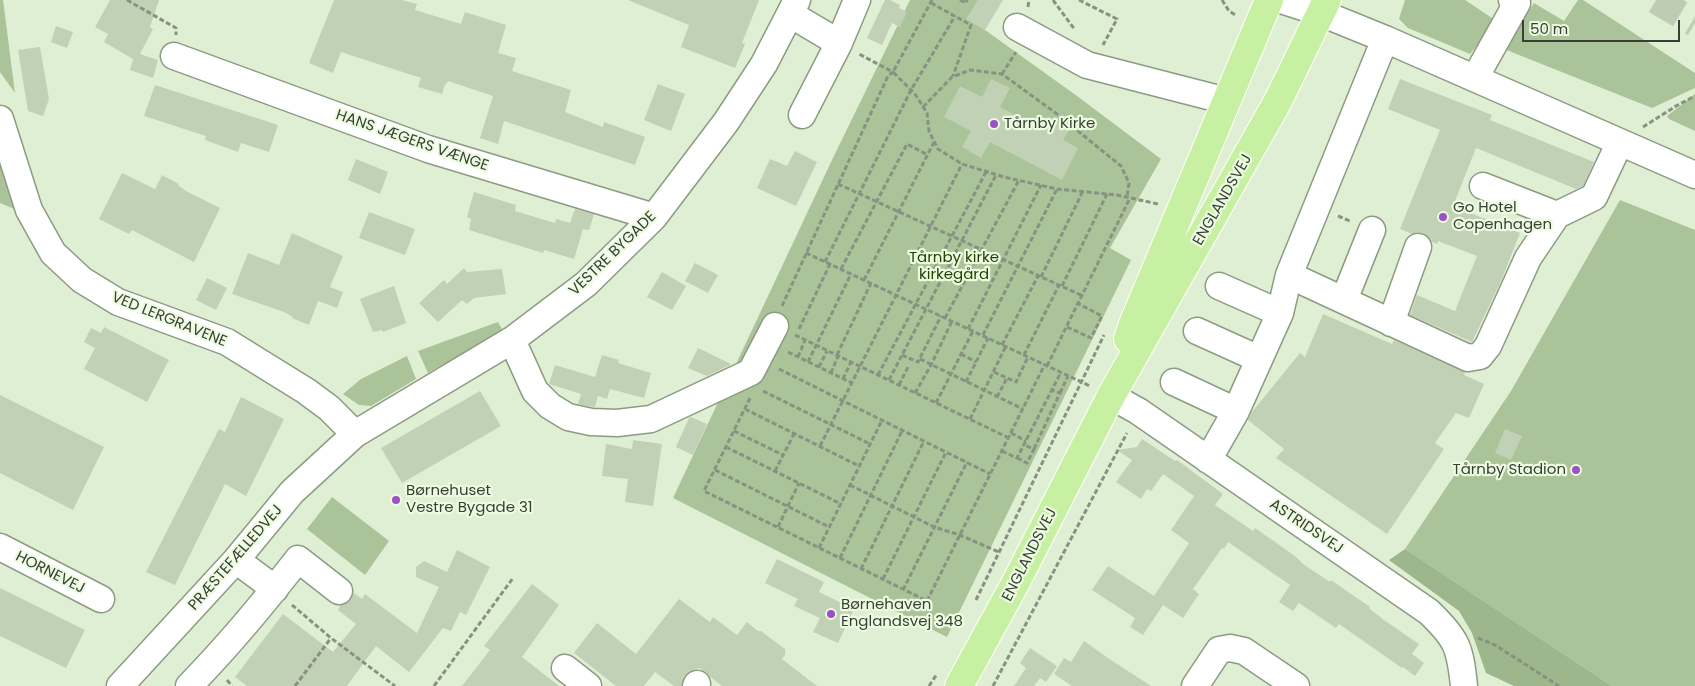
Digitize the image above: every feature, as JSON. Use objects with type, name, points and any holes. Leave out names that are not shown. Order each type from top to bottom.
[{"type":"main road","name":"ENGLANDSVEJ","points":[[1111,396],[1133,324],[1269,0]]},
{"type":"main road","name":"ENGLANDSVEJ","points":[[949,678],[1016,582],[1111,396],[1278,101],[1324,7]]},
{"type":"street","points":[[802,115],[839,43],[857,0]]},
{"type":"street","points":[[1281,0],[1324,7],[1385,39],[1695,175]]},
{"type":"street","points":[[1474,78],[1517,3],[1512,0]]},
{"type":"street","points":[[794,7],[839,43]]},
{"type":"street","name":"VESTRE BYGADE","points":[[355,434],[512,340],[586,284],[654,217],[716,138],[764,64],[794,7]]},
{"type":"street","points":[[1018,27],[1087,65],[1227,100]]},
{"type":"street","points":[[1208,460],[1236,411],[1280,313],[1289,275],[1385,39]]},
{"type":"street","name":"HANS JÆGERS VÆNGE","points":[[174,56],[428,148],[654,217]]},
{"type":"street","name":"VED LERGRAVENE","points":[[0,119],[29,210],[53,253],[82,280],[118,302],[227,342],[322,402],[355,434]]},
{"type":"street","points":[[1289,275],[1468,358],[1480,356],[1488,346],[1528,258],[1557,215],[1594,197],[1620,142]]},
{"type":"street","points":[[1483,186],[1557,215]]},
{"type":"street","points":[[1344,300],[1372,230]]},
{"type":"street","points":[[1391,323],[1418,248]]},
{"type":"street","points":[[1219,286],[1280,313]]},
{"type":"street","points":[[1197,331],[1259,359]]},
{"type":"street","points":[[512,340],[535,391],[550,406],[568,417],[592,422],[617,423],[651,419],[751,372],[785,337]]},
{"type":"street","points":[[1174,382],[1236,411]]},
{"type":"street","name":"ASTRIDSVEJ","points":[[1111,396],[1138,412],[1429,612],[1448,630],[1458,647],[1464,686]]},
{"type":"street","name":"PRÆSTEFÆLLEDVEJ","points":[[120,686],[236,560],[292,492],[355,434]]},
{"type":"street","name":"HORNEVEJ","points":[[0,547],[101,598]]},
{"type":"street","points":[[189,686],[214,661],[298,559],[339,591]]},
{"type":"street","points":[[236,560],[275,589]]},
{"type":"street","points":[[1195,686],[1218,650],[1230,648],[1244,651],[1296,686]]},
{"type":"street","points":[[565,668],[588,686]]},
{"type":"path","points":[[127,0],[176,28],[174,56]]},
{"type":"path","points":[[960,0],[966,3],[967,0]]},
{"type":"path","points":[[1080,0],[1117,20],[1095,60],[1101,69]]},
{"type":"path","points":[[1222,0],[1229,11],[1240,18]]},
{"type":"path","points":[[852,383],[798,357],[785,337],[783,302],[888,76],[893,72],[931,1],[971,25],[952,77],[923,107]]},
{"type":"path","points":[[825,262],[912,90],[955,16]]},
{"type":"path","points":[[839,43],[893,72],[912,90],[927,113],[929,131],[938,149],[962,164],[996,175],[1057,189],[1107,194],[1164,205],[1180,211]]},
{"type":"path","points":[[752,394],[704,491],[927,602],[1023,409],[1083,296],[1129,198],[1129,183],[1121,166],[1057,114],[1002,74],[970,70],[952,77]]},
{"type":"path","points":[[1620,142],[1695,96]]},
{"type":"path","points":[[864,280],[934,142]]},
{"type":"path","points":[[841,269],[907,144],[928,155]]},
{"type":"path","points":[[820,446],[962,164]]},
{"type":"path","points":[[878,375],[986,172]]},
{"type":"path","points":[[889,380],[996,175]]},
{"type":"path","points":[[902,355],[918,362],[982,250],[1019,180]]},
{"type":"path","points":[[838,184],[1083,296]]},
{"type":"path","points":[[968,329],[1041,185]]},
{"type":"path","points":[[983,336],[1057,189]]},
{"type":"path","points":[[1002,345],[1082,193]]},
{"type":"path","points":[[1024,355],[1107,194]]},
{"type":"path","points":[[806,253],[1111,396]]},
{"type":"path","points":[[785,337],[830,264]]},
{"type":"path","points":[[808,362],[851,274]]},
{"type":"path","points":[[831,373],[871,283]]},
{"type":"path","points":[[1067,327],[1091,338],[1102,316],[1079,304]]},
{"type":"path","points":[[915,393],[952,321]]},
{"type":"path","points":[[974,604],[1107,328]]},
{"type":"path","points":[[936,403],[973,331]]},
{"type":"path","points":[[785,337],[806,340],[1009,438]]},
{"type":"path","points":[[966,382],[988,338]]},
{"type":"path","points":[[798,357],[806,340]]},
{"type":"path","points":[[970,419],[1006,346]]},
{"type":"path","points":[[819,367],[827,350]]},
{"type":"path","points":[[961,354],[976,362]]},
{"type":"path","points":[[994,372],[1016,382],[1028,357]]},
{"type":"path","points":[[920,358],[1023,409]]},
{"type":"path","points":[[843,379],[851,362]]},
{"type":"path","points":[[899,385],[909,365]]},
{"type":"path","points":[[776,368],[990,474]]},
{"type":"path","points":[[1017,458],[1061,372]]},
{"type":"path","points":[[1002,451],[1027,463],[1068,376]]},
{"type":"path","points":[[997,397],[1007,378]]},
{"type":"path","points":[[756,387],[870,444]]},
{"type":"path","points":[[1052,390],[1060,394]]},
{"type":"path","points":[[745,409],[860,466]]},
{"type":"path","points":[[819,548],[882,420]]},
{"type":"path","points":[[734,431],[783,454]]},
{"type":"path","points":[[840,558],[902,431]]},
{"type":"path","points":[[1011,433],[1034,449]]},
{"type":"path","points":[[775,471],[795,434]]},
{"type":"path","points":[[861,569],[924,441]]},
{"type":"path","points":[[726,447],[840,504]]},
{"type":"path","points":[[883,579],[946,452]]},
{"type":"path","points":[[903,590],[967,462]]},
{"type":"path","points":[[715,470],[829,527]]},
{"type":"path","points":[[778,527],[799,483]]},
{"type":"path","points":[[850,485],[934,527],[960,535],[999,552]]},
{"type":"path","points":[[434,686],[513,578]]},
{"type":"path","points":[[275,589],[304,617],[395,686]]},
{"type":"path","points":[[1448,630],[1484,639],[1559,686]]},
{"type":"path","points":[[295,686],[331,638]]},
{"type":"path","points":[[929,686],[949,678]]},
{"type":"green space","points":[[0,0],[3,0],[15,93],[0,72]]},
{"type":"green space","name":"Tårnby kirke kirkegård","points":[[910,0],[978,0],[967,19],[1077,96],[1161,159],[1110,248],[1131,260],[947,637],[673,498],[832,160]]},
{"type":"green space","points":[[1405,0],[1465,0],[1492,18],[1486,34],[1470,54],[1408,28],[1399,19]]},
{"type":"green space","points":[[1578,0],[1583,0],[1695,73],[1695,88],[1652,108],[1504,49],[1534,3],[1564,21]]},
{"type":"green space","points":[[1695,94],[1695,131],[1669,119],[1667,116]]},
{"type":"green space","points":[[0,164],[17,210],[0,203]]},
{"type":"green space","name":"Tårnby Stadion","points":[[1620,200],[1695,230],[1695,686],[1612,686],[1405,549],[1511,391]]},
{"type":"green space","points":[[498,322],[503,331],[428,373],[418,351]]},
{"type":"green space","points":[[407,356],[416,379],[371,406],[359,405],[343,394],[361,379]]},
{"type":"green space","points":[[332,497],[389,541],[365,575],[307,529]]},
{"type":"green space","points":[[1405,549],[1612,686],[1514,686],[1486,673],[1472,633],[1459,611],[1389,560]]},
{"type":"building","points":[[110,0],[159,0],[150,27],[153,29],[140,54],[158,60],[153,78],[130,70],[133,59],[104,42],[108,34],[95,27]]},
{"type":"building","points":[[334,0],[402,0],[417,4],[415,10],[461,24],[465,12],[506,25],[498,53],[516,58],[512,71],[571,90],[565,112],[603,127],[604,122],[645,137],[635,165],[504,121],[498,144],[480,138],[493,96],[448,81],[442,94],[418,87],[421,78],[341,52],[333,73],[309,63]]},
{"type":"building","points":[[628,0],[759,0],[742,43],[745,44],[735,68],[681,47],[689,25]]},
{"type":"building","points":[[885,0],[890,0],[900,5],[899,8],[907,12],[900,27],[892,23],[882,45],[867,38]]},
{"type":"building","points":[[978,0],[1003,0],[985,30],[966,19]]},
{"type":"building","points":[[56,26],[73,32],[67,48],[51,42]]},
{"type":"building","points":[[40,47],[49,99],[43,116],[28,111],[18,50]]},
{"type":"building","name":"Tårnby Kirke","points":[[991,79],[1010,88],[1000,107],[1044,130],[1051,118],[1069,130],[1063,140],[1078,148],[1062,180],[990,142],[981,158],[962,147],[971,131],[944,117],[960,86],[982,97]]},
{"type":"building","name":"Go Hotel Copenhagen","points":[[1400,79],[1492,115],[1490,120],[1594,162],[1583,186],[1576,189],[1476,148],[1453,206],[1520,233],[1501,281],[1472,342],[1410,315],[1417,295],[1455,311],[1477,256],[1438,241],[1437,244],[1432,242],[1423,233],[1416,232],[1412,234],[1400,229],[1440,130],[1388,109]]},
{"type":"building","points":[[658,84],[685,94],[671,131],[644,120]]},
{"type":"building","points":[[155,85],[278,125],[269,152],[241,143],[238,152],[205,140],[206,136],[144,116]]},
{"type":"building","points":[[795,151],[817,162],[796,206],[757,188],[770,159],[787,166]]},
{"type":"building","points":[[356,159],[388,172],[380,194],[348,180]]},
{"type":"building","points":[[122,173],[155,189],[162,175],[179,184],[186,191],[220,208],[194,262],[132,230],[129,234],[99,219]]},
{"type":"building","points":[[474,192],[516,205],[515,211],[555,223],[556,219],[570,223],[575,209],[594,214],[589,230],[583,229],[574,259],[544,250],[543,253],[469,230],[471,219],[467,217]]},
{"type":"building","points":[[369,212],[415,229],[405,255],[359,238]]},
{"type":"building","points":[[292,233],[343,256],[330,287],[343,292],[337,308],[318,301],[309,325],[292,318],[284,312],[232,294],[248,253],[279,265]]},
{"type":"building","points":[[695,263],[718,275],[708,293],[685,281]]},
{"type":"building","points":[[464,268],[467,272],[502,269],[506,294],[474,298],[467,304],[462,300],[438,322],[419,303],[444,280],[447,284]]},
{"type":"building","points":[[662,272],[686,286],[672,310],[647,297]]},
{"type":"building","points":[[207,278],[227,288],[216,310],[196,300]]},
{"type":"building","points":[[394,286],[406,323],[383,332],[382,330],[373,332],[360,299]]},
{"type":"building","points":[[1323,314],[1392,344],[1394,340],[1465,372],[1464,375],[1484,384],[1469,418],[1456,413],[1435,443],[1444,449],[1387,534],[1276,458],[1284,449],[1248,420],[1252,412],[1300,353],[1305,357]]},
{"type":"building","points":[[104,327],[169,360],[147,402],[84,369],[95,348],[84,342],[91,328],[101,333]]},
{"type":"building","points":[[698,348],[731,364],[707,376],[688,368]]},
{"type":"building","points":[[602,355],[619,360],[618,363],[651,373],[644,398],[610,389],[607,399],[598,396],[595,407],[593,407],[578,404],[581,394],[549,384],[555,365],[595,377]]},
{"type":"building","points":[[480,391],[501,426],[402,483],[381,448]]},
{"type":"building","points":[[0,395],[104,447],[73,510],[0,473]]},
{"type":"building","points":[[241,397],[284,419],[246,496],[225,484],[175,585],[146,572],[219,429],[225,432]]},
{"type":"building","points":[[691,417],[707,424],[693,455],[676,447]]},
{"type":"building","points":[[1505,429],[1522,436],[1511,460],[1495,453]]},
{"type":"building","points":[[1142,439],[1175,461],[1177,460],[1223,494],[1215,505],[1253,531],[1255,528],[1295,556],[1303,564],[1330,582],[1331,580],[1370,607],[1384,620],[1419,644],[1412,654],[1424,663],[1415,676],[1339,624],[1336,628],[1299,603],[1293,611],[1279,602],[1290,585],[1228,542],[1193,589],[1199,594],[1183,618],[1163,605],[1143,635],[1130,627],[1135,618],[1092,590],[1108,566],[1154,596],[1189,543],[1171,530],[1194,496],[1163,474],[1151,491],[1147,489],[1141,499],[1116,482],[1132,460],[1117,450],[1137,447]]},
{"type":"building","points":[[633,440],[662,444],[653,506],[625,502],[628,479],[602,476],[606,444],[632,449]]},
{"type":"building","points":[[457,550],[490,567],[466,615],[460,612],[451,631],[443,628],[409,672],[376,646],[347,686],[247,686],[235,677],[283,614],[333,652],[356,624],[338,610],[341,605],[350,601],[354,593],[362,599],[365,594],[417,633],[439,587],[416,577],[416,567],[424,561],[447,572]]},
{"type":"building","points":[[777,559],[824,582],[819,592],[854,609],[838,643],[813,632],[820,618],[794,606],[798,599],[765,583]]},
{"type":"building","points":[[532,584],[559,605],[522,657],[559,686],[462,686],[490,650],[484,646]]},
{"type":"building","points":[[0,588],[85,630],[66,668],[0,636]]},
{"type":"building","points":[[679,599],[710,622],[713,617],[737,635],[747,622],[785,649],[785,655],[782,659],[817,686],[722,686],[699,668],[688,672],[681,686],[674,686],[655,672],[644,686],[616,686],[574,653],[597,623],[636,654]]},
{"type":"building","points":[[1084,641],[1151,686],[1072,686],[1054,674],[1064,658],[1071,662]]},
{"type":"building","points":[[1030,648],[1057,666],[1046,682],[1040,678],[1034,686],[1014,686],[1026,668],[1020,663]]},
{"type":"tunnel","points":[[1656,0],[1695,23]]},
{"type":"place","name":"Tårnby Kirke","points":[[994,124]]},
{"type":"place","name":"Go Hotel Copenhagen","points":[[1443,217]]},
{"type":"place","name":"Tårnby Stadion","points":[[1576,470]]},
{"type":"place","name":"Børnehuset Vestre Bygade 31","points":[[396,500]]},
{"type":"place","name":"Børnehaven Englandsvej 348","points":[[831,614]]}]
